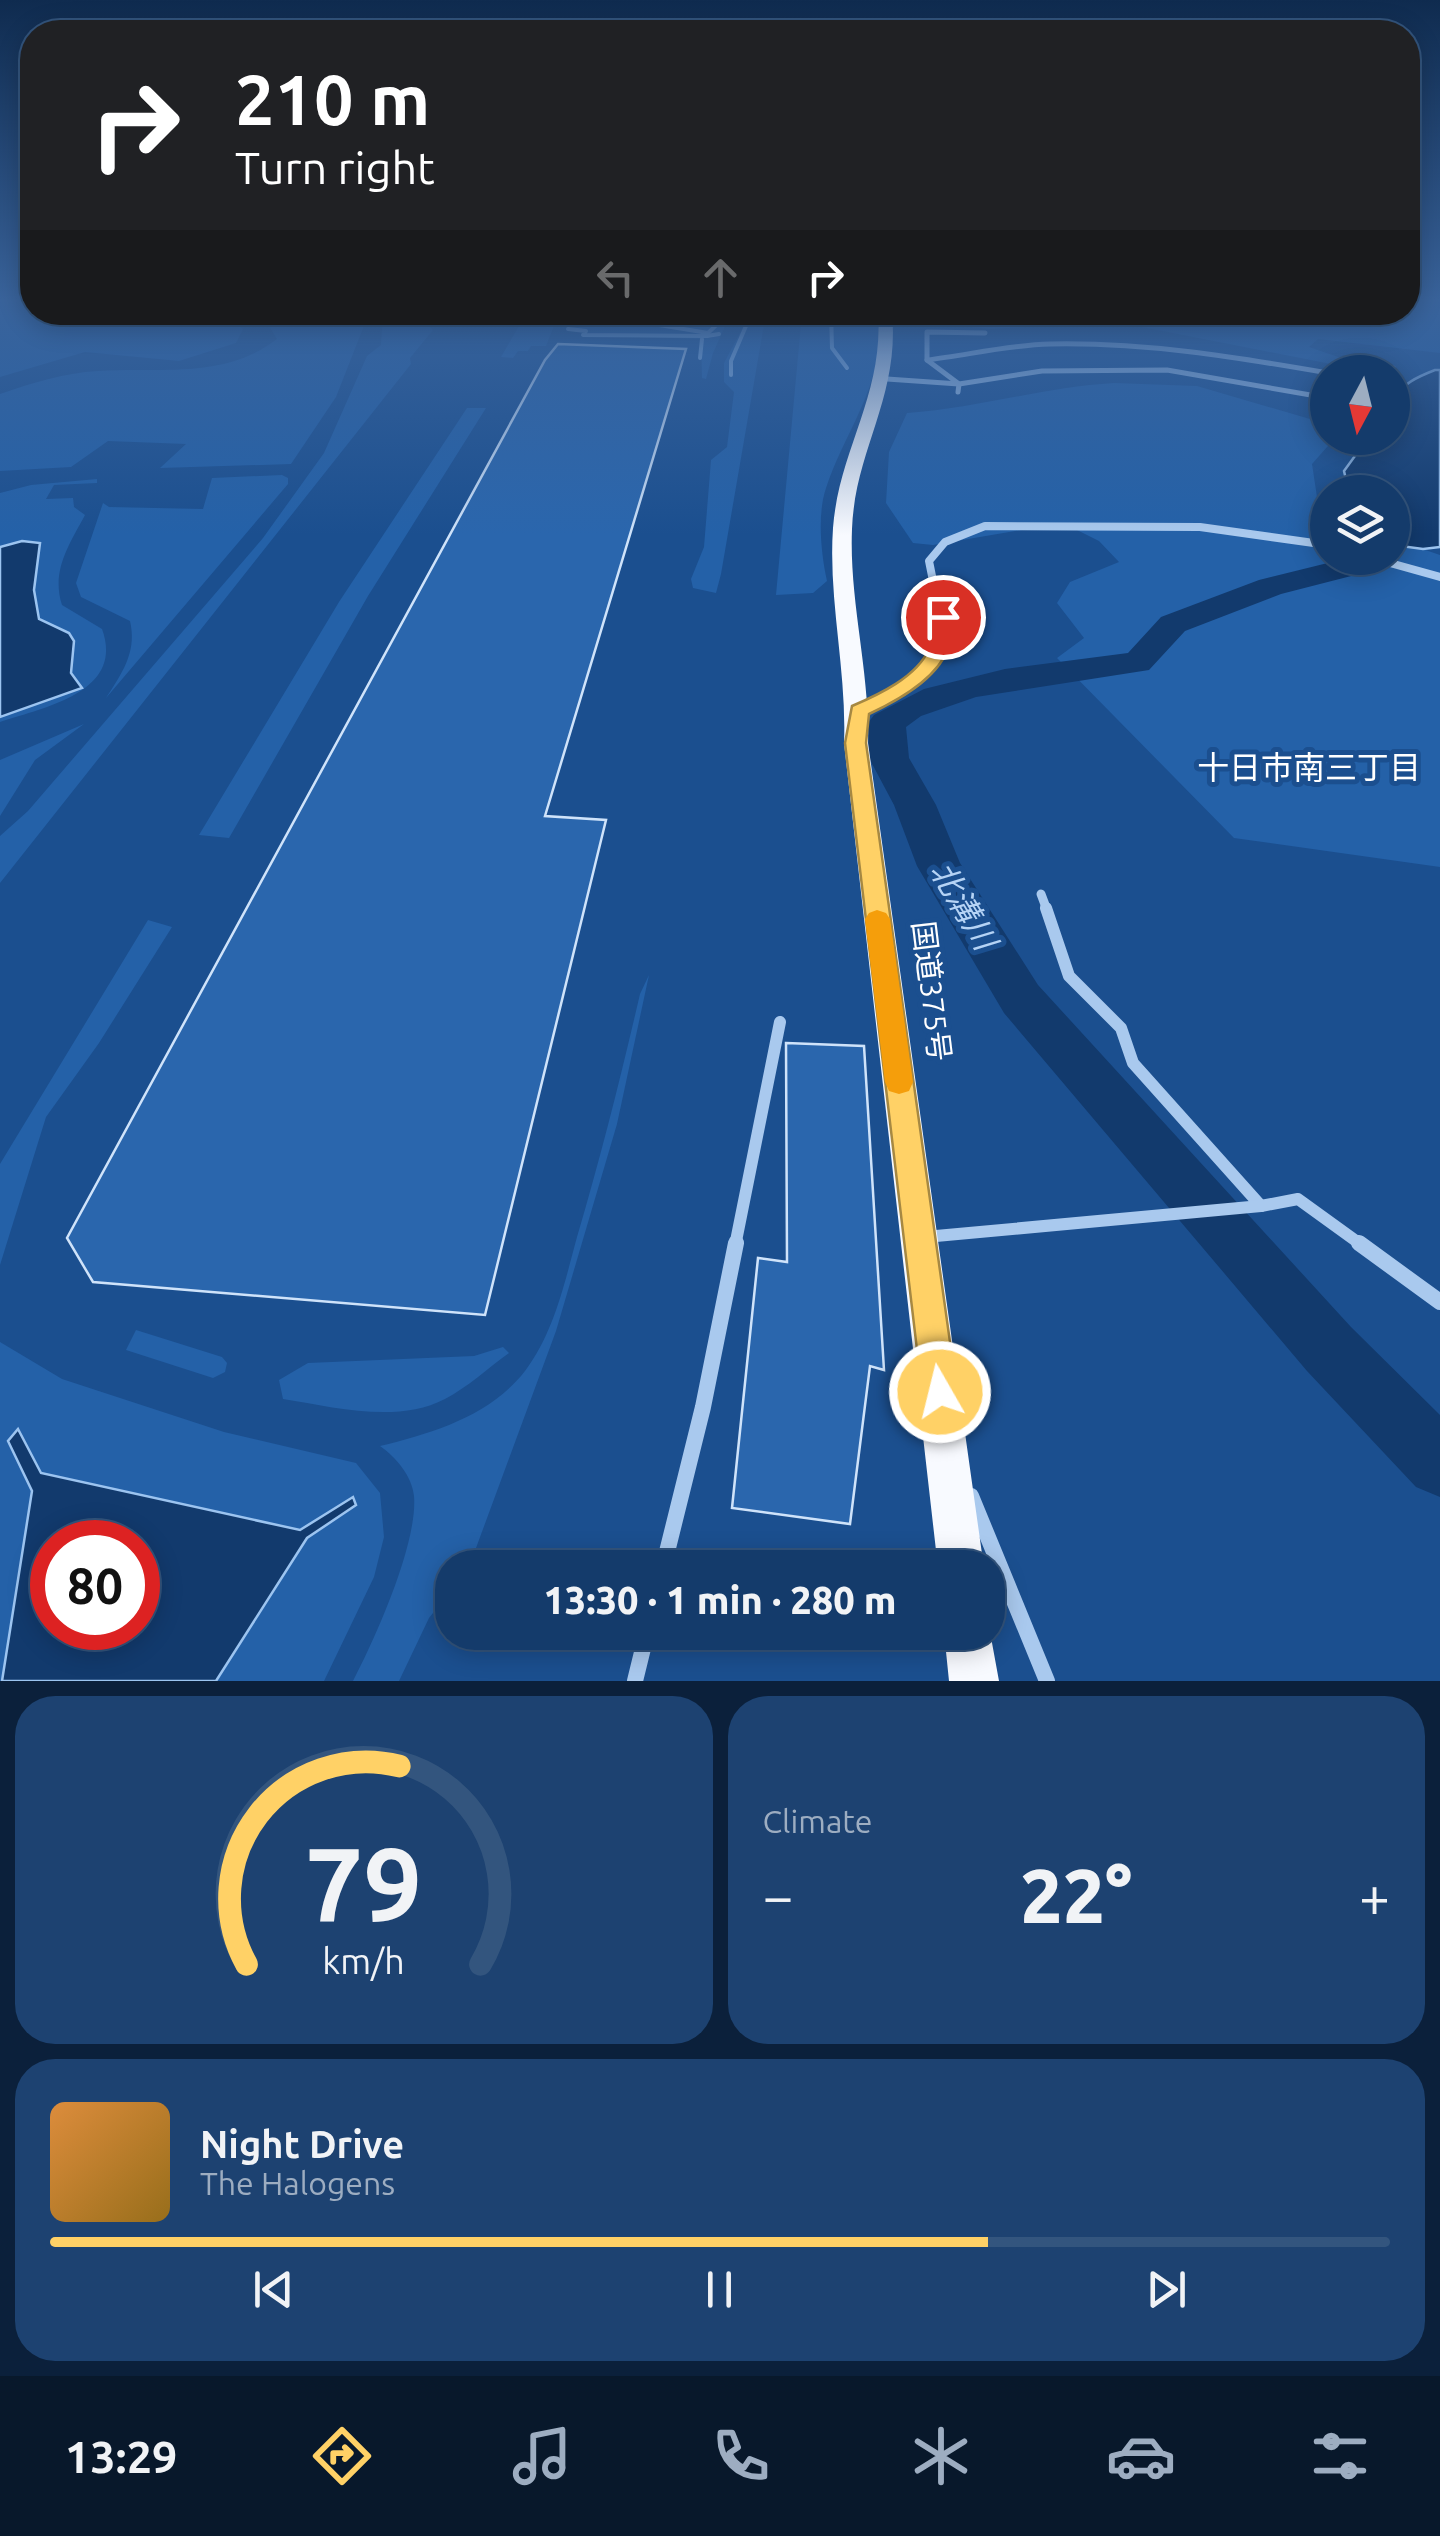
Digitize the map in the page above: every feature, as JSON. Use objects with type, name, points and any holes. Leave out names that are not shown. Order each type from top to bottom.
[{"type":"highway","name":"国道375号","points":[[887,379],[854,463],[842,535],[859,711],[856,743],[959,1550]]},
{"type":"highway","points":[[970,1650],[974,1681]]},
{"type":"street","points":[[947,377],[959,388]]},
{"type":"street","points":[[887,379],[959,388],[1011,377]]},
{"type":"street","points":[[1210,377],[1310,395]]},
{"type":"street","points":[[859,711],[890,696],[912,679],[939,649],[943,617],[929,561],[936,548],[959,534],[985,526],[1190,527],[1310,541]]},
{"type":"street","points":[[1410,569],[1440,577]]},
{"type":"street","points":[[1041,894],[1069,976],[1121,1028],[1133,1063],[1261,1206]]},
{"type":"street","points":[[667,1550],[703,1407],[780,1022]]},
{"type":"street","points":[[919,1238],[1261,1206],[1298,1199],[1440,1302]]},
{"type":"street","points":[[944,1431],[1048,1681]]},
{"type":"street","points":[[635,1681],[643,1650]]},
{"type":"shaded area","points":[[56,377],[344,377],[336,397],[291,464],[160,468],[186,444],[108,441],[71,467],[0,471],[0,394]]},
{"type":"shaded area","points":[[357,377],[400,377],[0,883],[0,836],[28,811],[263,538],[324,453]]},
{"type":"shaded area","points":[[724,377],[755,377],[716,593],[693,588],[691,579],[704,547],[711,460],[727,447],[734,392]]},
{"type":"shaded area","points":[[796,377],[872,377],[823,499],[821,534],[827,581],[813,593],[776,595]]},
{"type":"shaded area","points":[[1419,377],[1440,377],[1440,547],[1410,547],[1410,475],[1345,475],[1344,471],[1356,455],[1410,455],[1410,382]]},
{"type":"shaded area","points":[[1114,383],[1197,386],[1310,419],[1310,455],[1320,455],[1312,464],[1314,475],[1310,475],[1310,575],[1410,575],[1410,545],[1440,555],[1440,867],[1234,838],[1057,658],[1084,638],[1057,603],[1070,582],[1119,562],[1099,541],[1063,523],[933,545],[913,543],[886,503],[889,452],[907,413]]},
{"type":"shaded area","points":[[467,408],[486,408],[368,596],[229,838],[199,835],[339,602]]},
{"type":"shaded area","points":[[212,478],[288,478],[288,484],[106,698],[130,652],[130,621],[81,597],[76,583],[103,503],[109,507],[203,509]]},
{"type":"shaded area","points":[[97,479],[97,483],[54,485],[46,499],[73,498],[74,507],[85,515],[63,558],[59,593],[62,605],[102,629],[106,650],[102,668],[92,682],[76,694],[0,722],[0,717],[82,688],[71,673],[58,627],[39,620],[34,590],[40,543],[22,541],[0,547],[0,493],[31,485]]},
{"type":"shaded area","points":[[22,541],[40,543],[34,590],[39,619],[69,633],[74,641],[71,673],[82,688],[0,717],[0,547]]},
{"type":"shaded area","points":[[84,724],[35,760],[0,816],[0,760]]},
{"type":"shaded area","points":[[148,920],[172,927],[99,1043],[46,1117],[0,1265],[0,1164]]},
{"type":"shaded area","points":[[649,975],[617,1124],[556,1331],[475,1550],[435,1550],[435,1610],[399,1681],[353,1681],[393,1590],[413,1516],[414,1496],[407,1474],[380,1446],[440,1428],[478,1411],[511,1387],[535,1356],[563,1289],[640,994]]},
{"type":"shaded area","points":[[136,1330],[222,1357],[227,1363],[225,1372],[213,1378],[126,1350]]},
{"type":"shaded area","points":[[0,1342],[62,1379],[224,1432],[356,1463],[380,1493],[384,1537],[374,1577],[324,1681],[0,1681]]},
{"type":"shaded area","points":[[503,1347],[509,1353],[462,1389],[426,1407],[407,1411],[344,1409],[283,1399],[279,1380],[308,1363],[474,1356]]},
{"type":"shaded area","points":[[18,1429],[41,1473],[300,1530],[353,1497],[356,1505],[307,1538],[216,1681],[2,1681],[32,1491],[8,1441]]},
{"type":"building","points":[[536,377],[677,377],[545,816],[606,820],[485,1315],[93,1282],[67,1238]]},
{"type":"building","points":[[786,1043],[864,1046],[884,1370],[870,1366],[850,1524],[732,1508],[758,1258],[787,1262]]},
{"type":"waterway","name":"北溝川","points":[[1317,575],[1270,587],[1173,624],[1149,655],[1137,663],[969,687],[908,708],[887,723],[889,758],[915,805],[939,866],[1021,999],[1329,1349],[1440,1463]]},
{"type":"slow traffic","points":[[877,919],[899,1082]]},
{"type":"district","name":"十日市南三丁目","points":[[1309,767]]},
{"type":"route","points":[[940,1392],[856,743],[859,711],[890,696],[924,670],[939,649],[943,617]]}]
